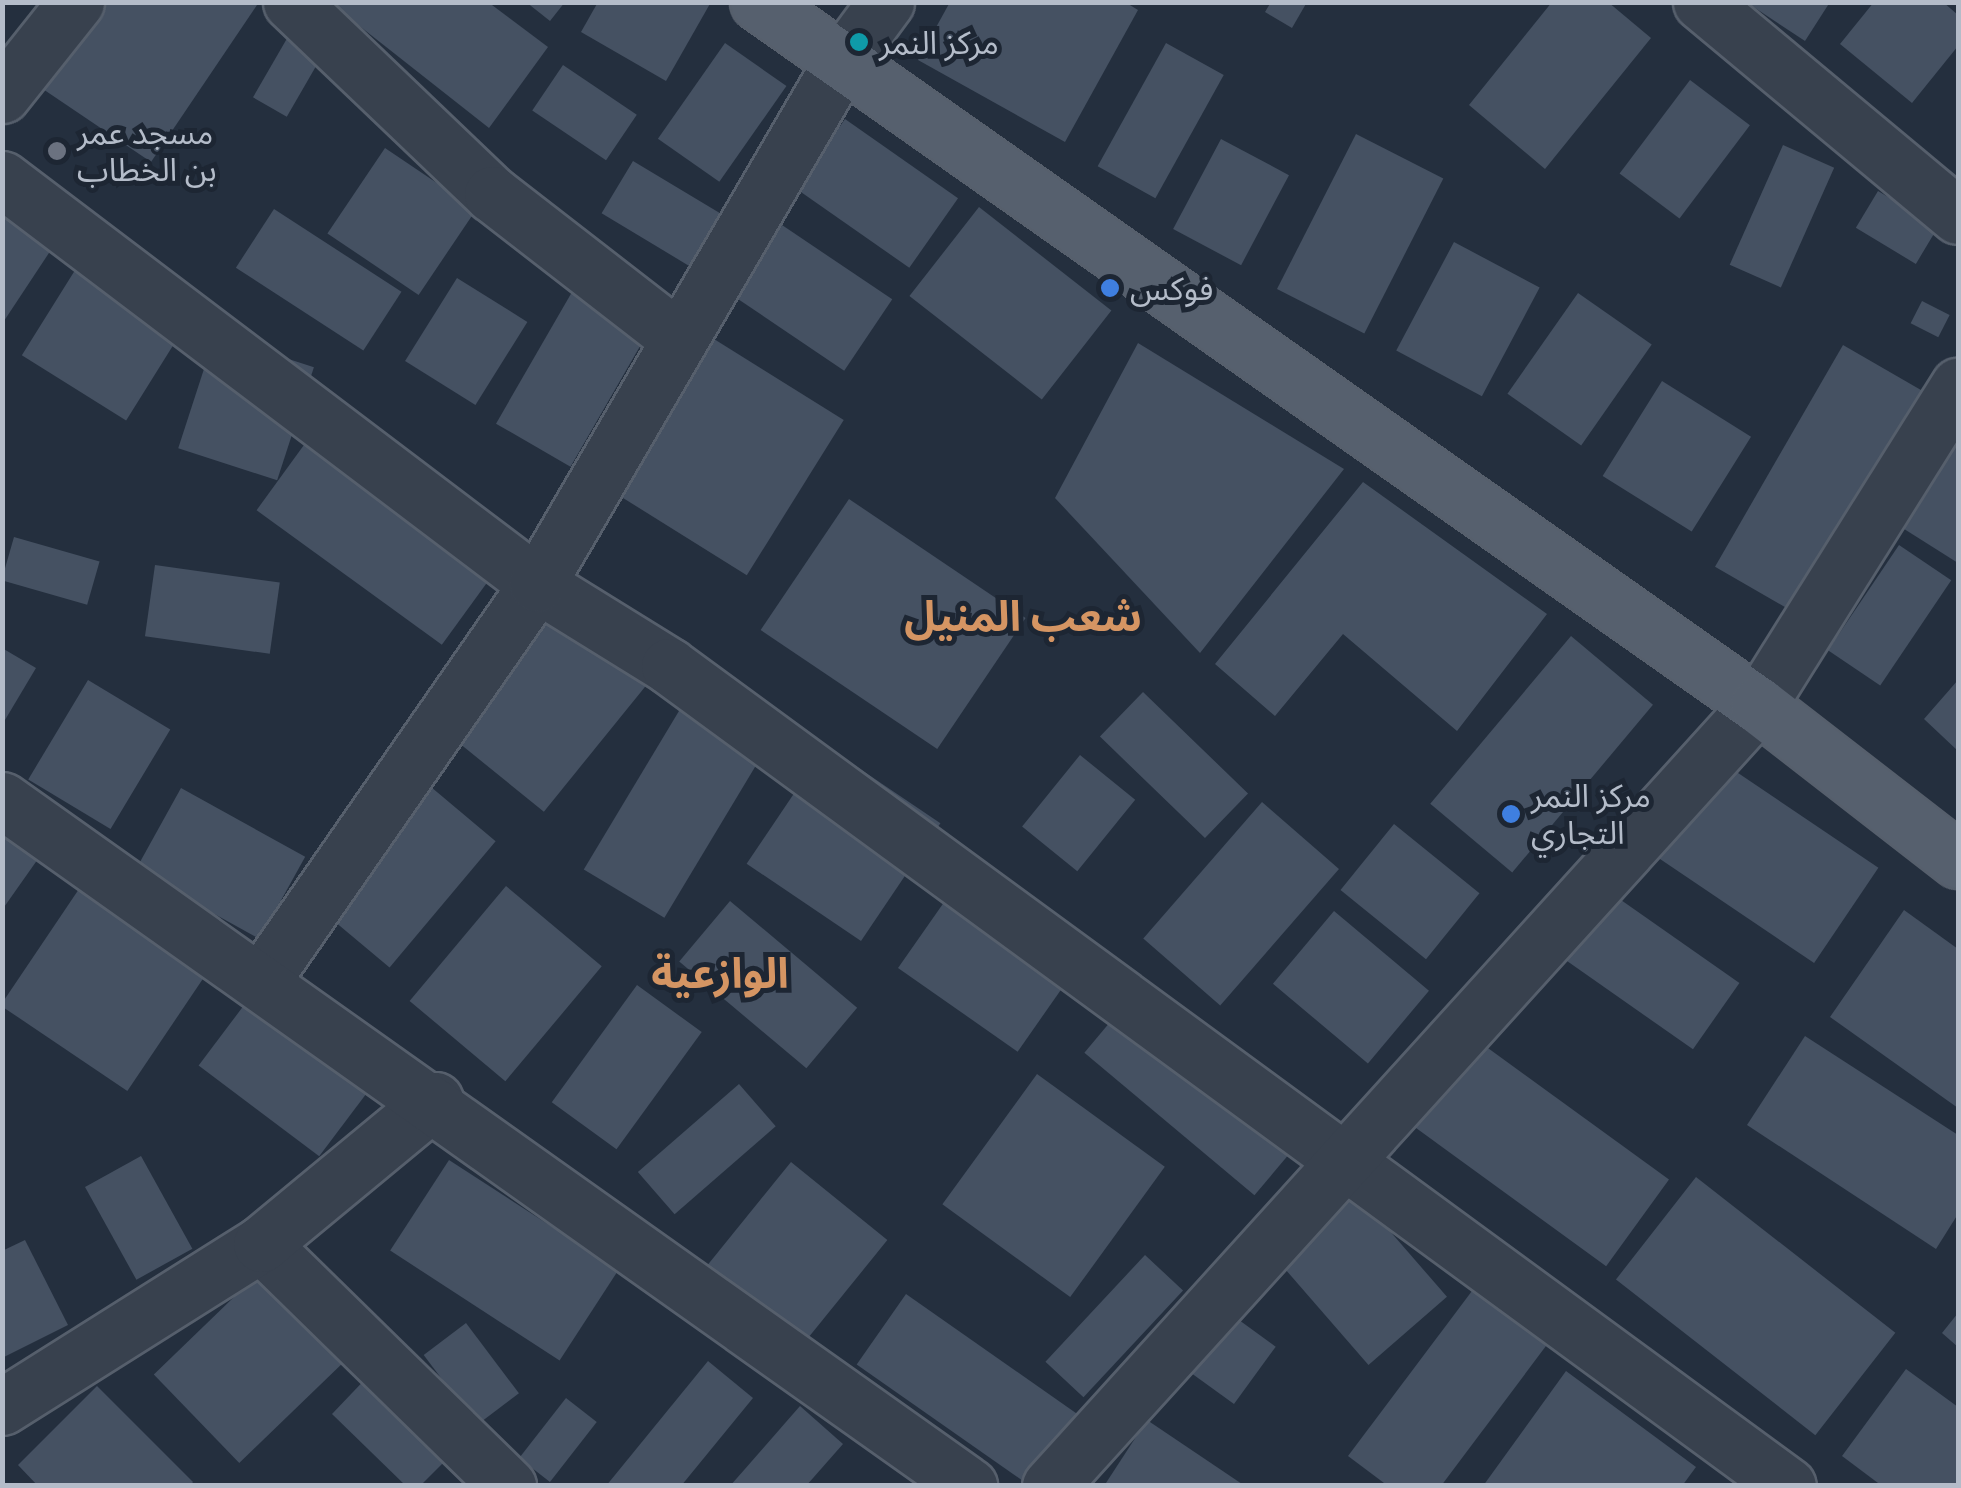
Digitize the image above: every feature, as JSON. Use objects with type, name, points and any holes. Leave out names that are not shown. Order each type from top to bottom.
[{"type":"main road","points":[[758,2],[1758,705],[1958,860]]},
{"type":"street","points":[[2,95],[76,2]]},
{"type":"street","points":[[291,2],[492,194],[679,340]]},
{"type":"street","points":[[264,977],[537,584],[842,63],[886,2]]},
{"type":"street","points":[[1701,2],[1958,216]]},
{"type":"street","points":[[2,179],[537,584],[670,666],[1788,1486]]},
{"type":"street","points":[[1050,1486],[1341,1157],[1758,705],[1958,386]]},
{"type":"street","points":[[2,800],[264,977],[969,1486]]},
{"type":"street","points":[[2,1407],[261,1244],[435,1100]]},
{"type":"street","points":[[261,1244],[508,1486]]},
{"type":"building","points":[[85,2],[259,2],[151,162],[31,81]]},
{"type":"building","points":[[329,2],[488,2],[548,47],[489,128]]},
{"type":"building","points":[[526,2],[565,2],[550,21]]},
{"type":"building","points":[[598,2],[711,2],[666,81],[581,32]]},
{"type":"building","points":[[950,2],[1125,2],[1138,10],[1065,142],[918,60]]},
{"type":"building","points":[[1271,2],[1307,2],[1292,28],[1265,12]]},
{"type":"building","points":[[1552,2],[1608,2],[1651,38],[1545,169],[1469,105]]},
{"type":"building","points":[[1746,2],[1830,2],[1805,41]]},
{"type":"building","points":[[1874,2],[1943,2],[1958,15],[1958,46],[1912,103],[1840,44]]},
{"type":"building","points":[[289,35],[323,54],[287,117],[253,97]]},
{"type":"building","points":[[725,43],[786,86],[719,182],[658,139]]},
{"type":"building","points":[[1166,43],[1224,75],[1155,198],[1098,166]]},
{"type":"building","points":[[563,65],[637,115],[606,160],[532,111]]},
{"type":"building","points":[[1690,80],[1750,125],[1679,219],[1620,173]]},
{"type":"building","points":[[845,119],[958,198],[909,268],[796,189]]},
{"type":"building","points":[[1356,134],[1443,178],[1364,334],[1277,289]]},
{"type":"building","points":[[1221,139],[1289,175],[1241,265],[1173,229]]},
{"type":"building","points":[[1783,145],[1834,168],[1781,287],[1730,265]]},
{"type":"building","points":[[385,148],[476,210],[419,295],[327,233]]},
{"type":"building","points":[[2,150],[82,203],[2,324]]},
{"type":"building","points":[[633,161],[725,216],[693,268],[602,213]]},
{"type":"building","points":[[1878,191],[1938,227],[1916,264],[1856,228]]},
{"type":"building","points":[[979,207],[1111,310],[1042,399],[909,296]]},
{"type":"building","points":[[274,209],[401,292],[363,350],[236,268]]},
{"type":"building","points":[[782,225],[892,299],[844,371],[734,296]]},
{"type":"building","points":[[1454,242],[1540,288],[1482,396],[1396,351]]},
{"type":"building","points":[[87,251],[191,316],[126,420],[22,355]]},
{"type":"building","points":[[457,278],[527,322],[475,405],[405,361]]},
{"type":"building","points":[[572,292],[646,335],[570,467],[496,424]]},
{"type":"building","points":[[1578,293],[1652,345],[1581,445],[1507,394]]},
{"type":"building","points":[[1922,301],[1950,315],[1938,337],[1911,323]]},
{"type":"building","points":[[215,335],[314,367],[277,480],[178,448]]},
{"type":"building","points":[[714,339],[844,420],[747,575],[617,494]]},
{"type":"building","points":[[1138,343],[1344,469],[1200,653],[1055,498]]},
{"type":"building","points":[[1843,345],[1929,394],[1801,616],[1715,567]]},
{"type":"building","points":[[1662,381],[1751,437],[1692,532],[1603,476]]},
{"type":"building","points":[[333,405],[518,540],[442,645],[257,510]]},
{"type":"building","points":[[1958,436],[1958,563],[1901,527]]},
{"type":"building","points":[[1363,482],[1547,614],[1457,731],[1343,634],[1275,716],[1215,664]]},
{"type":"building","points":[[849,499],[1026,618],[937,749],[761,630]]},
{"type":"building","points":[[14,537],[100,562],[87,605],[2,580]]},
{"type":"building","points":[[1899,545],[1951,580],[1880,686],[1828,650]]},
{"type":"building","points":[[155,565],[280,583],[270,654],[145,636]]},
{"type":"building","points":[[572,572],[672,653],[544,812],[444,731]]},
{"type":"building","points":[[1571,636],[1653,705],[1512,873],[1430,804]]},
{"type":"building","points":[[2,648],[36,668],[2,725]]},
{"type":"building","points":[[88,680],[170,729],[111,829],[28,779]]},
{"type":"building","points":[[1958,680],[1958,751],[1924,719]]},
{"type":"building","points":[[694,686],[775,734],[664,918],[584,869]]},
{"type":"building","points":[[1143,692],[1248,793],[1205,838],[1100,737]]},
{"type":"building","points":[[826,746],[940,823],[861,941],[747,864]]},
{"type":"building","points":[[1701,748],[1878,868],[1814,963],[1637,843]]},
{"type":"building","points":[[1080,755],[1135,800],[1077,871],[1022,826]]},
{"type":"building","points":[[406,766],[496,841],[390,968],[300,892]]},
{"type":"building","points":[[181,788],[305,857],[260,939],[135,870]]},
{"type":"building","points":[[2,794],[57,832],[2,910]]},
{"type":"building","points":[[1262,802],[1339,869],[1220,1006],[1143,939]]},
{"type":"building","points":[[1394,824],[1479,893],[1426,959],[1341,890]]},
{"type":"building","points":[[968,868],[1088,952],[1018,1052],[898,968]]},
{"type":"building","points":[[81,886],[208,972],[127,1091],[2,1006]]},
{"type":"building","points":[[506,886],[602,966],[505,1081],[410,1001]]},
{"type":"building","points":[[1601,886],[1739,983],[1693,1049],[1555,952]]},
{"type":"building","points":[[730,901],[857,1008],[806,1068],[679,962]]},
{"type":"building","points":[[1904,910],[1958,949],[1958,1108],[1830,1017]]},
{"type":"building","points":[[1334,911],[1429,991],[1368,1063],[1273,984]]},
{"type":"building","points":[[266,976],[387,1067],[319,1156],[199,1065]]},
{"type":"building","points":[[637,985],[702,1032],[616,1149],[552,1102]]},
{"type":"building","points":[[1121,1009],[1291,1152],[1254,1195],[1084,1053]]},
{"type":"building","points":[[1470,1035],[1669,1180],[1606,1266],[1407,1122]]},
{"type":"building","points":[[1805,1036],[1958,1135],[1958,1214],[1936,1249],[1747,1125]]},
{"type":"building","points":[[1037,1074],[1165,1167],[1070,1297],[942,1204]]},
{"type":"building","points":[[739,1084],[776,1126],[675,1214],[638,1172]]},
{"type":"building","points":[[141,1156],[192,1249],[136,1280],[85,1187]]},
{"type":"building","points":[[449,1160],[618,1270],[560,1361],[390,1251]]},
{"type":"building","points":[[791,1162],[887,1240],[801,1347],[704,1269]]},
{"type":"building","points":[[1342,1176],[1447,1297],[1368,1365],[1264,1244]]},
{"type":"building","points":[[1696,1177],[1895,1333],[1815,1435],[1616,1279]]},
{"type":"building","points":[[25,1240],[68,1325],[2,1358],[2,1251]]},
{"type":"building","points":[[1145,1255],[1183,1290],[1083,1397],[1045,1362]]},
{"type":"building","points":[[1490,1267],[1564,1322],[1441,1486],[1388,1486],[1348,1456]]},
{"type":"building","points":[[261,1271],[346,1359],[239,1463],[154,1375]]},
{"type":"building","points":[[906,1294],[1078,1414],[1029,1485],[857,1364]]},
{"type":"building","points":[[1228,1312],[1276,1347],[1234,1404],[1186,1369]]},
{"type":"building","points":[[1958,1313],[1958,1347],[1942,1333]]},
{"type":"building","points":[[466,1323],[519,1393],[477,1425],[424,1355]]},
{"type":"building","points":[[708,1361],[753,1398],[681,1486],[606,1486]]},
{"type":"building","points":[[1906,1369],[1958,1407],[1958,1486],[1882,1486],[1842,1456]]},
{"type":"building","points":[[373,1371],[455,1451],[420,1486],[406,1486],[332,1414]]},
{"type":"building","points":[[1566,1371],[1696,1467],[1682,1486],[1483,1486]]},
{"type":"building","points":[[97,1386],[193,1482],[190,1486],[38,1486],[18,1465]]},
{"type":"building","points":[[566,1398],[597,1422],[550,1482],[519,1458]]},
{"type":"building","points":[[800,1406],[843,1444],[806,1486],[730,1486]]},
{"type":"building","points":[[1147,1420],[1245,1486],[1104,1486]]},
{"type":"place","name":"مركز النمر","points":[[859,42]]},
{"type":"place","name":"مسجد عمر بن الخطاب","points":[[57,151]]},
{"type":"place","name":"فوكس","points":[[1110,288]]},
{"type":"place","name":"مركز النمر التجاري","points":[[1511,814]]},
{"type":"district","name":"شعب المنيل","points":[[1023,616]]},
{"type":"district","name":"الوازعية","points":[[720,973]]}]
